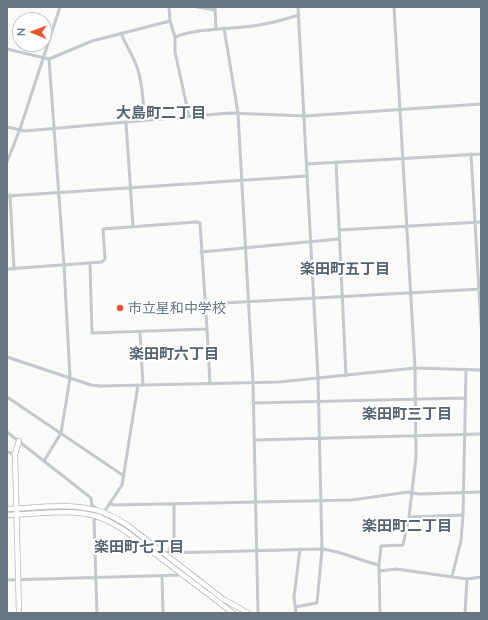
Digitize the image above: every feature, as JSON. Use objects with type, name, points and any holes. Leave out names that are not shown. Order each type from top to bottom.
[{"type":"main road","points":[[19,441],[15,454],[19,613]]},
{"type":"main road","points":[[7,509],[75,507],[102,512],[127,525],[223,599],[248,613]]},
{"type":"main road","points":[[7,515],[74,513],[97,516],[124,530],[233,613]]},
{"type":"street","points":[[7,162],[20,129],[60,7]]},
{"type":"street","points":[[170,7],[170,20],[176,37],[175,52],[189,116]]},
{"type":"street","points":[[197,7],[215,9],[216,29]]},
{"type":"street","points":[[295,607],[317,603],[322,549],[320,438],[312,241],[298,7]]},
{"type":"street","points":[[380,613],[379,566],[381,546],[403,545],[409,517],[416,457],[414,368],[394,7]]},
{"type":"street","points":[[176,37],[185,33],[224,28],[258,26],[298,15]]},
{"type":"street","points":[[7,49],[49,59],[92,41],[170,20]]},
{"type":"street","points":[[224,28],[238,113],[242,179],[253,383],[258,613]]},
{"type":"street","points":[[121,33],[128,52],[135,62],[140,76],[145,120]]},
{"type":"street","points":[[44,461],[61,433],[70,378],[55,128],[49,59]]},
{"type":"street","points":[[7,127],[25,130],[238,113],[305,116],[481,104]]},
{"type":"street","points":[[126,122],[133,226]]},
{"type":"street","points":[[471,154],[481,325]]},
{"type":"street","points":[[307,164],[481,154]]},
{"type":"street","points":[[336,163],[346,376]]},
{"type":"street","points":[[14,269],[8,195],[308,176]]},
{"type":"street","points":[[7,269],[102,262],[105,259],[103,229],[196,222],[200,223],[210,384]]},
{"type":"street","points":[[338,230],[481,222]]},
{"type":"street","points":[[201,252],[339,239]]},
{"type":"street","points":[[90,263],[92,333],[140,333],[207,329]]},
{"type":"street","points":[[205,304],[480,289]]},
{"type":"street","points":[[140,333],[143,385]]},
{"type":"street","points":[[7,357],[70,378],[100,386],[279,382],[414,368],[481,370]]},
{"type":"street","points":[[452,576],[461,541],[463,515],[466,369]]},
{"type":"street","points":[[97,613],[94,520],[109,504],[122,485],[138,385]]},
{"type":"street","points":[[7,397],[124,476]]},
{"type":"street","points":[[253,403],[465,398]]},
{"type":"street","points":[[7,432],[91,498],[92,505],[102,512]]},
{"type":"street","points":[[254,440],[481,434]]},
{"type":"street","points":[[7,452],[15,454]]},
{"type":"street","points":[[109,504],[321,501],[367,498],[412,492],[419,494],[481,492]]},
{"type":"street","points":[[174,504],[174,537],[166,554],[322,549],[340,552],[350,557],[379,566]]},
{"type":"street","points":[[409,517],[463,515]]},
{"type":"street","points":[[296,613],[294,597],[300,549]]},
{"type":"street","points":[[380,571],[396,569],[467,579],[481,577]]},
{"type":"street","points":[[7,580],[162,577],[184,575]]},
{"type":"street","points":[[162,577],[163,613]]},
{"type":"street","points":[[465,613],[467,579]]},
{"type":"place","name":"市立星和中学校","points":[[120,308]]},
{"type":"district","name":"大島町二丁目","points":[[161,113]]},
{"type":"district","name":"楽田町五丁目","points":[[345,269]]},
{"type":"district","name":"楽田町六丁目","points":[[174,354]]},
{"type":"district","name":"楽田町三丁目","points":[[407,414]]},
{"type":"district","name":"楽田町二丁目","points":[[407,526]]},
{"type":"district","name":"楽田町七丁目","points":[[139,547]]}]
